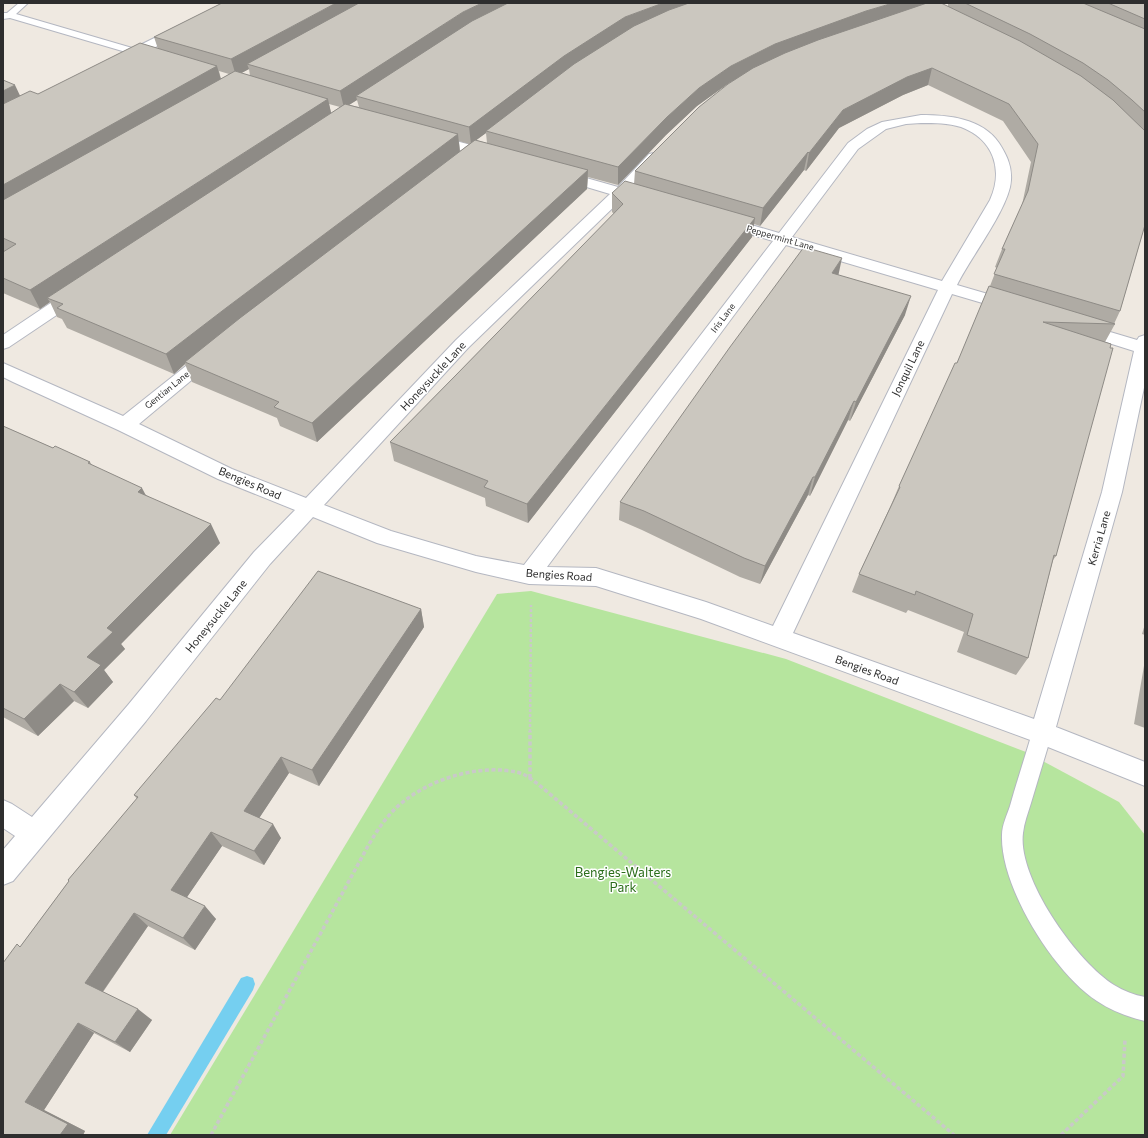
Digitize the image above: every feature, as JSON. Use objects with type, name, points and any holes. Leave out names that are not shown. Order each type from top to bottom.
[{"type":"street","points":[[108,67],[234,3]]},
{"type":"street","points":[[136,52],[157,59]]},
{"type":"street","name":"Iris Lane","points":[[529,575],[853,146],[869,133],[891,123],[916,118],[951,119]]},
{"type":"street","name":"Jonquil Lane","points":[[779,638],[947,287],[996,204],[1004,183],[1002,160],[995,146],[987,137],[975,129],[951,119]]},
{"type":"street","points":[[414,133],[504,158]]},
{"type":"street","points":[[462,160],[487,141]]},
{"type":"street","name":"Honeysuckle Lane","points":[[3,871],[147,701],[262,558],[462,344],[621,192],[662,149]]},
{"type":"street","points":[[548,171],[643,198]]},
{"type":"street","name":"Peppermint Lane","points":[[710,218],[947,287],[1030,313]]},
{"type":"street","points":[[3,342],[89,286]]},
{"type":"street","points":[[1068,324],[1144,345]]},
{"type":"street","name":"Kerria Lane","points":[[1042,733],[1112,492],[1144,345]]},
{"type":"street","name":"Gentian Lane","points":[[125,425],[221,347]]},
{"type":"street","name":"Bengies Road","points":[[3,369],[125,425],[225,474],[308,508],[385,537],[476,564],[529,575],[596,578],[706,611],[1042,733],[1145,774]]},
{"type":"street","points":[[3,814],[34,834]]},
{"type":"lane","points":[[7,16],[24,3]]},
{"type":"lane","points":[[7,16],[136,52]]},
{"type":"lane","points":[[1042,733],[1012,833],[1013,854],[1023,883],[1035,909],[1057,945],[1081,972],[1105,993],[1128,1005],[1145,1010]]},
{"type":"path","points":[[529,575],[531,595],[530,779]]},
{"type":"path","points":[[211,1135],[368,846],[396,808],[417,793],[450,777],[483,772],[506,771],[522,773],[530,779],[954,1135]]},
{"type":"path","points":[[1061,1135],[1123,1076]]},
{"type":"green space","name":"Bengies-Walters Park","points":[[531,591],[786,659],[1026,752],[1119,802],[1145,835],[1145,1135],[170,1135],[497,594]]},
{"type":"building","points":[[222,3],[336,3],[231,59],[154,37]]},
{"type":"building","points":[[359,3],[482,3],[463,12],[340,91],[247,64]]},
{"type":"building","points":[[508,3],[663,3],[625,17],[564,56],[469,127],[356,96],[472,21]]},
{"type":"building","points":[[689,3],[893,3],[866,11],[775,44],[731,66],[699,88],[667,117],[618,167],[486,131],[574,64],[634,26],[669,10]]},
{"type":"building","points":[[927,3],[941,3],[1020,41],[1081,76],[1113,100],[1145,131],[1145,225],[1120,311],[994,274],[1005,249],[1002,249],[1028,191],[1038,144],[1009,104],[932,68],[907,77],[843,110],[763,208],[635,171],[699,107],[728,84],[753,68],[818,40]]},
{"type":"building","points":[[965,3],[1083,3],[1145,29],[1145,112],[1108,80],[1083,63],[1030,34]]},
{"type":"building","points":[[1108,3],[1145,3],[1145,19]]},
{"type":"building","points":[[140,43],[217,66],[3,185],[3,104],[30,91],[38,94]]},
{"type":"building","points":[[235,71],[328,99],[30,290],[3,278],[3,252],[16,244],[3,238],[3,200]]},
{"type":"building","points":[[3,80],[15,85],[3,91]]},
{"type":"building","points":[[345,104],[458,134],[166,354],[57,308],[63,304],[47,298]]},
{"type":"building","points":[[475,140],[588,170],[312,423],[274,407],[279,402],[185,362],[240,318]]},
{"type":"building","points":[[625,181],[755,218],[527,504],[484,487],[488,481],[390,442],[623,204],[612,193]]},
{"type":"building","points":[[804,247],[842,258],[832,273],[911,296],[856,402],[854,401],[815,477],[813,477],[765,566],[744,558],[644,511],[620,502],[730,347]]},
{"type":"building","points":[[989,286],[1115,324],[1043,322],[1111,344],[1110,348],[1113,348],[1056,556],[1054,555],[1028,658],[967,635],[973,614],[916,591],[915,595],[859,574],[900,487],[899,486],[955,363],[957,363]]},
{"type":"building","points":[[3,426],[53,448],[55,446],[90,462],[88,463],[142,488],[138,492],[211,524],[107,628],[113,632],[87,657],[101,665],[74,692],[60,684],[24,719],[3,708]]},
{"type":"building","points":[[318,571],[421,609],[312,770],[281,757],[244,811],[273,824],[254,851],[211,832],[171,890],[205,906],[183,938],[134,913],[85,983],[138,1009],[115,1042],[78,1023],[25,1102],[68,1124],[60,1135],[3,1135],[3,963],[17,944],[20,947],[69,881],[68,880],[138,797],[134,795],[216,698],[220,700]]},
{"type":"waterway","points":[[156,1135],[247,984]]}]
